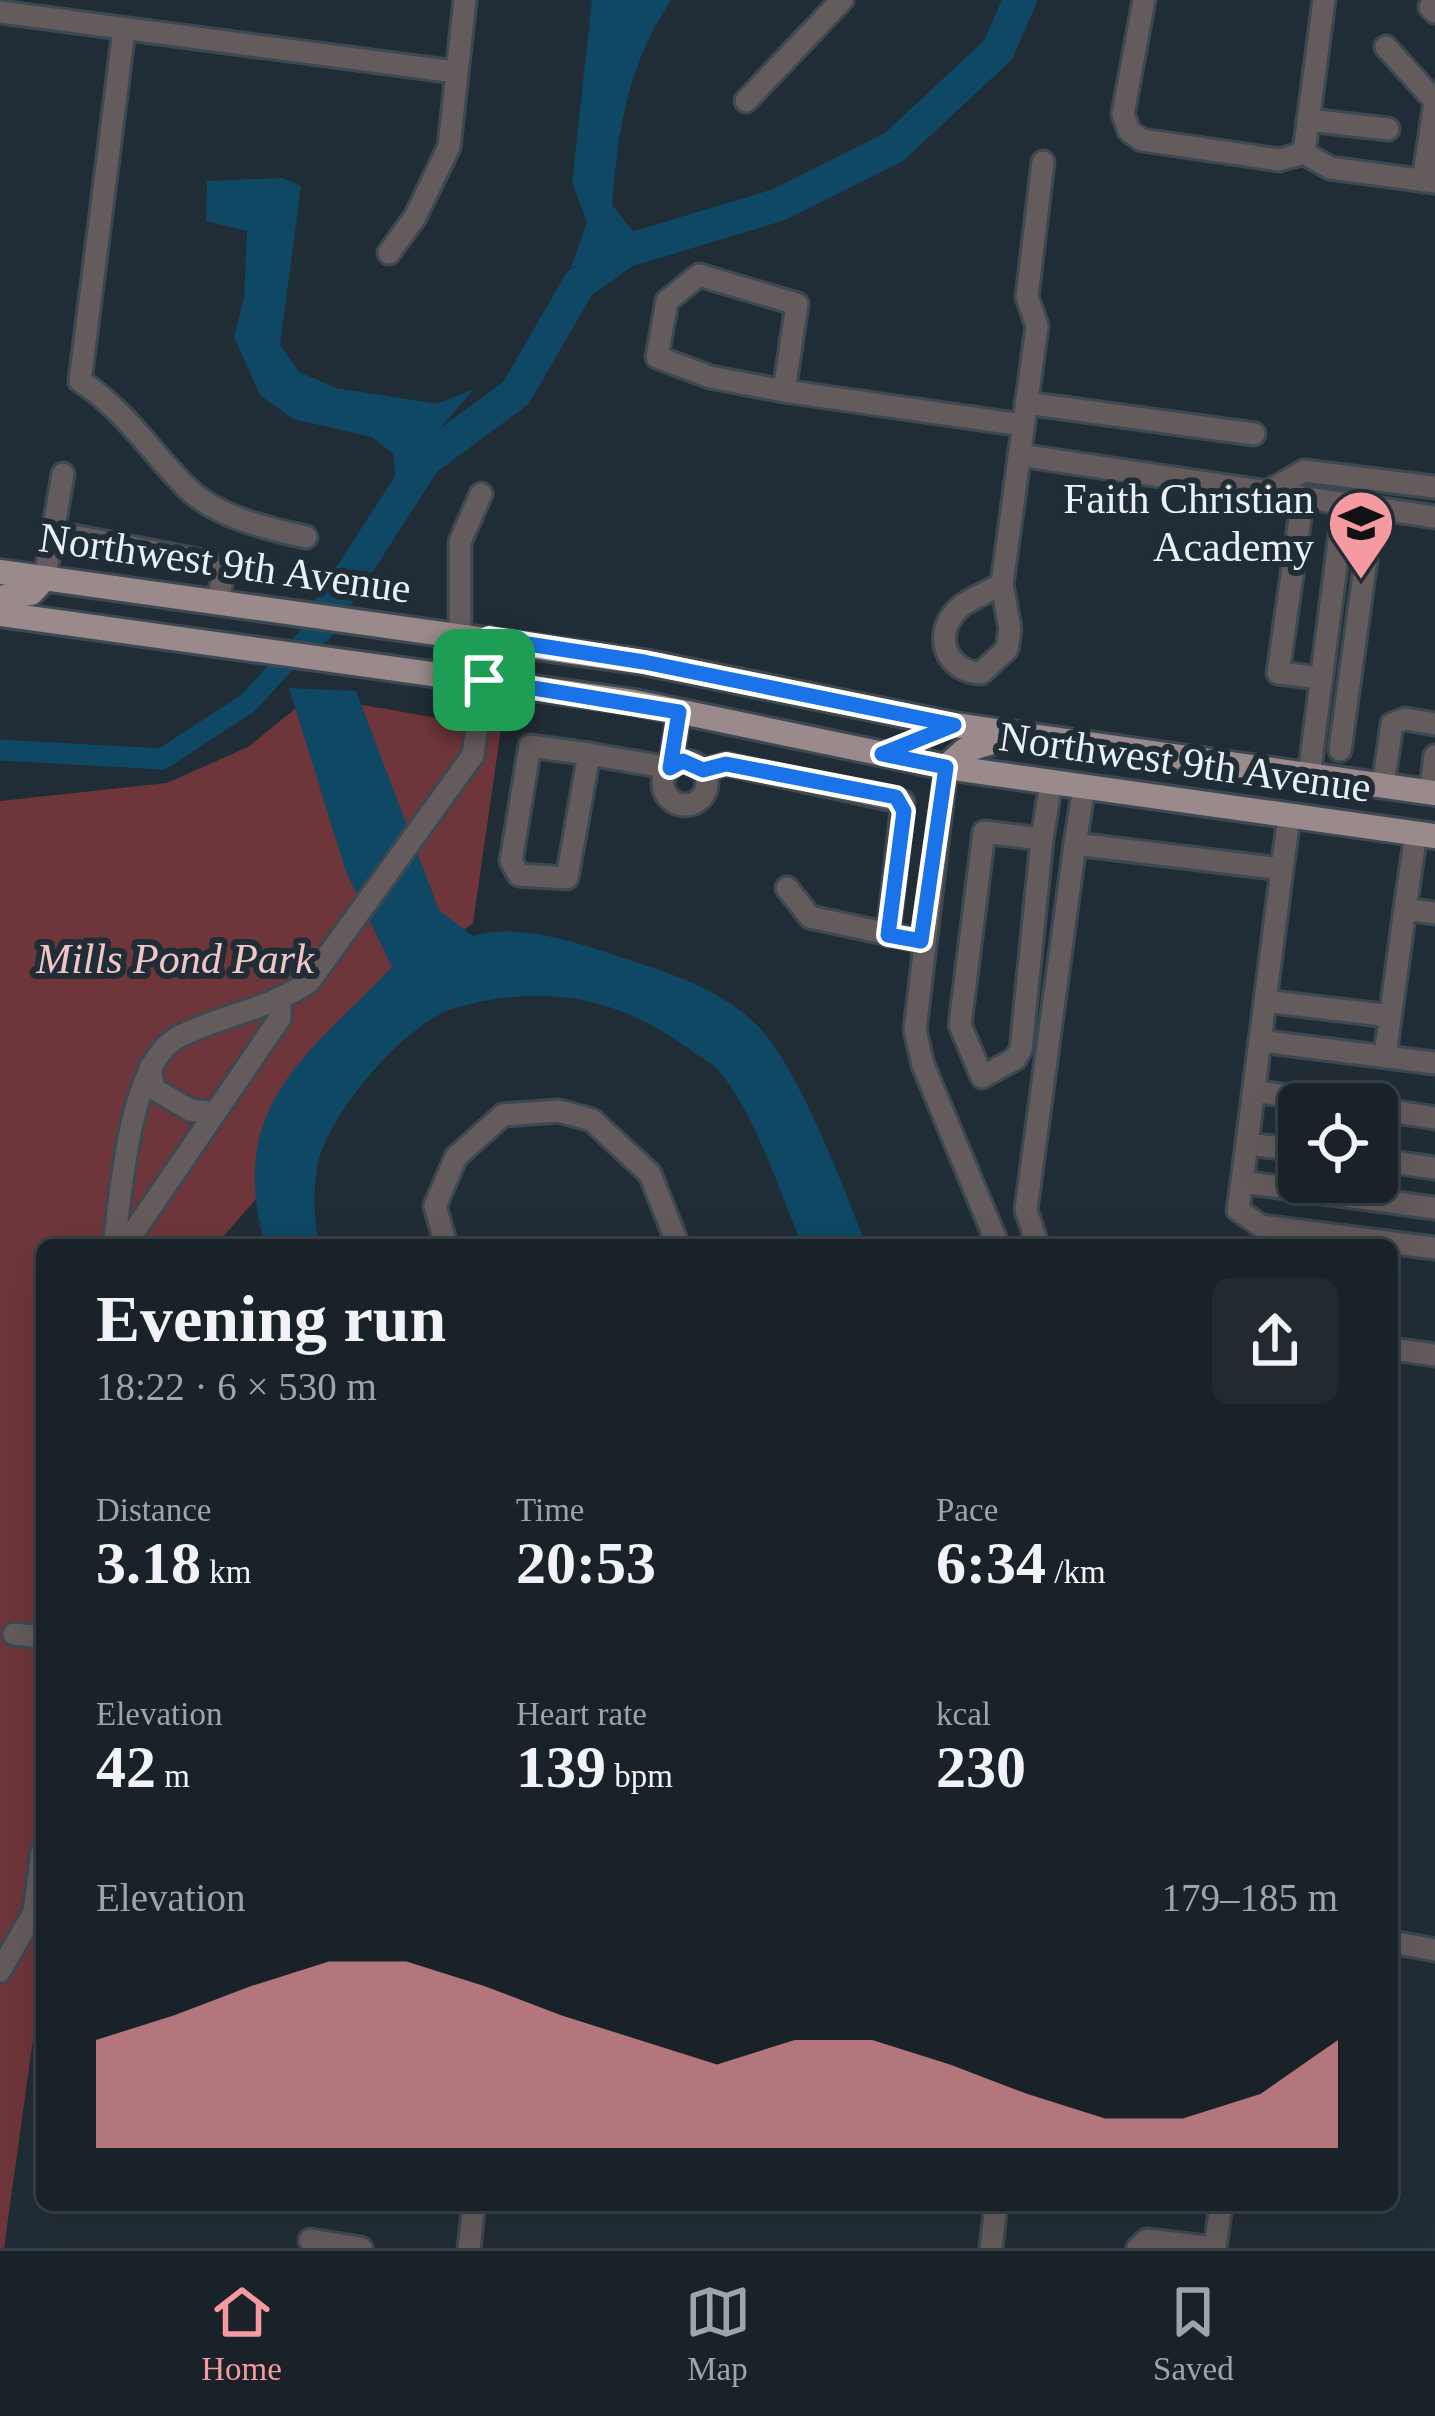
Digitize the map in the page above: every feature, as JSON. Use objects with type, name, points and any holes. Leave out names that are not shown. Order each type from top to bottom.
[{"type":"main road","name":"Northwest 9th Avenue","points":[[0,572],[489,638],[644,662],[954,725],[1432,793]]},
{"type":"main road","points":[[0,598],[31,593],[45,578]]},
{"type":"main road","name":"Northwest 9th Avenue","points":[[0,614],[484,680],[679,712],[946,767],[1426,835]]},
{"type":"main road","points":[[882,754],[954,725]]},
{"type":"main road","points":[[946,767],[965,750],[1018,735]]},
{"type":"street","points":[[389,254],[415,217],[448,147],[465,0]]},
{"type":"street","points":[[746,101],[842,0]]},
{"type":"street","points":[[1144,0],[1123,114],[1129,131],[1142,140],[1279,160],[1304,153],[1330,168],[1429,182],[1435,101],[1386,47]]},
{"type":"street","points":[[1304,153],[1324,0]]},
{"type":"street","points":[[0,12],[455,72]]},
{"type":"street","points":[[124,30],[80,381],[142,432],[187,489],[206,504],[306,538]]},
{"type":"street","points":[[1308,120],[1388,129]]},
{"type":"street","points":[[1002,584],[1036,326],[1027,297],[1043,162]]},
{"type":"street","points":[[784,392],[797,304],[700,275],[667,301],[657,357],[710,377],[784,392],[1254,434]]},
{"type":"street","points":[[1019,455],[1435,518]]},
{"type":"street","points":[[1268,491],[1304,471],[1435,487]]},
{"type":"street","points":[[45,578],[63,474]]},
{"type":"street","points":[[460,634],[460,542],[481,494]]},
{"type":"street","points":[[1303,496],[1278,673],[1321,678]]},
{"type":"street","points":[[1309,776],[1344,503]]},
{"type":"street","points":[[1340,750],[1373,508]]},
{"type":"street","points":[[53,532],[208,562],[223,573],[218,602]]},
{"type":"street","points":[[115,1239],[129,1147],[150,1066],[174,1038],[280,1002],[309,982],[472,755],[489,638]]},
{"type":"street","points":[[679,712],[664,787],[670,800],[683,805],[702,797],[707,784],[703,770]]},
{"type":"street","points":[[1383,786],[1392,724],[1405,719],[1435,724]]},
{"type":"street","points":[[589,754],[567,878],[519,875],[512,861],[530,746],[589,754],[670,768],[683,761],[703,770],[726,764],[903,802],[888,935]]},
{"type":"street","points":[[1432,793],[1435,755]]},
{"type":"street","points":[[946,767],[921,941],[915,1030],[923,1065],[996,1239]]},
{"type":"street","points":[[1042,839],[984,832],[960,1025],[982,1077],[1015,1059],[1021,1049],[1051,782]]},
{"type":"street","points":[[1039,1239],[1026,1210],[1084,787]]},
{"type":"street","points":[[1289,817],[1238,1210],[1261,1226],[1364,1239]]},
{"type":"street","points":[[1385,1056],[1405,909],[1426,835]]},
{"type":"street","points":[[1075,844],[1282,869]]},
{"type":"street","points":[[787,888],[810,917],[921,941]]},
{"type":"street","points":[[1405,909],[1435,913]]},
{"type":"street","points":[[1265,1000],[1390,1016]]},
{"type":"street","points":[[129,1239],[280,1018],[280,1002]]},
{"type":"street","points":[[1260,1041],[1435,1063]]},
{"type":"street","points":[[150,1066],[154,1089],[167,1099],[215,1113]]},
{"type":"street","points":[[1254,1091],[1278,1095]]},
{"type":"street","points":[[444,1239],[435,1206],[456,1157],[503,1114],[559,1111],[592,1120],[650,1174],[676,1239]]},
{"type":"street","points":[[1398,1112],[1435,1118]]},
{"type":"street","points":[[1247,1144],[1278,1148]]},
{"type":"street","points":[[1398,1163],[1435,1168]]},
{"type":"street","points":[[1242,1182],[1278,1187]]},
{"type":"street","points":[[1398,1203],[1435,1208]]},
{"type":"street","points":[[1398,1243],[1435,1248]]},
{"type":"street","points":[[1398,1350],[1435,1355]]},
{"type":"street","points":[[14,1634],[36,1636]]},
{"type":"street","points":[[0,1971],[34,1912],[36,1897]]},
{"type":"street","points":[[1398,1943],[1435,1950]]},
{"type":"street","points":[[469,2248],[474,2211]]},
{"type":"street","points":[[991,2248],[995,2211]]},
{"type":"street","points":[[1138,2248],[1147,2240],[1215,2248],[1220,2211]]},
{"type":"street","points":[[310,2240],[362,2248]]},
{"type":"green space","name":"Mills Pond Park","points":[[311,696],[501,729],[473,923],[394,981],[263,1191],[221,1239],[36,1239],[36,2018],[4,2248],[0,2248],[0,801],[167,783],[248,747]]},
{"type":"water","points":[[592,0],[671,0],[635,73],[618,150],[612,205],[634,232],[571,268],[587,222],[572,182]]},
{"type":"water","points":[[283,178],[301,186],[280,345],[299,372],[336,388],[437,404],[474,389],[396,479],[393,454],[372,437],[293,419],[260,395],[234,337],[244,297],[247,231],[206,221],[207,181]]},
{"type":"water","points":[[289,688],[356,691],[439,910],[473,936],[519,932],[585,945],[702,987],[756,1024],[803,1097],[864,1239],[800,1239],[755,1131],[732,1088],[712,1065],[662,1031],[606,1006],[578,999],[518,996],[455,1008],[414,1031],[393,1050],[353,1096],[325,1142],[315,1182],[318,1239],[264,1239],[256,1197],[256,1155],[265,1120],[303,1058],[392,967],[346,872]]},
{"type":"waterway","points":[[317,628],[425,460],[516,393],[579,284],[625,251],[778,205],[894,147],[998,50],[1020,0]]},
{"type":"waterway","points":[[0,750],[162,759],[248,703],[317,628]]},
{"type":"place","name":"Faith Christian Academy","points":[[1361,582]]},
{"type":"route","points":[[489,638],[644,662],[954,725],[882,754],[946,767],[921,941],[888,935],[904,811],[896,797],[726,764],[703,770],[683,761],[670,768],[679,712],[484,680],[489,638]]}]
